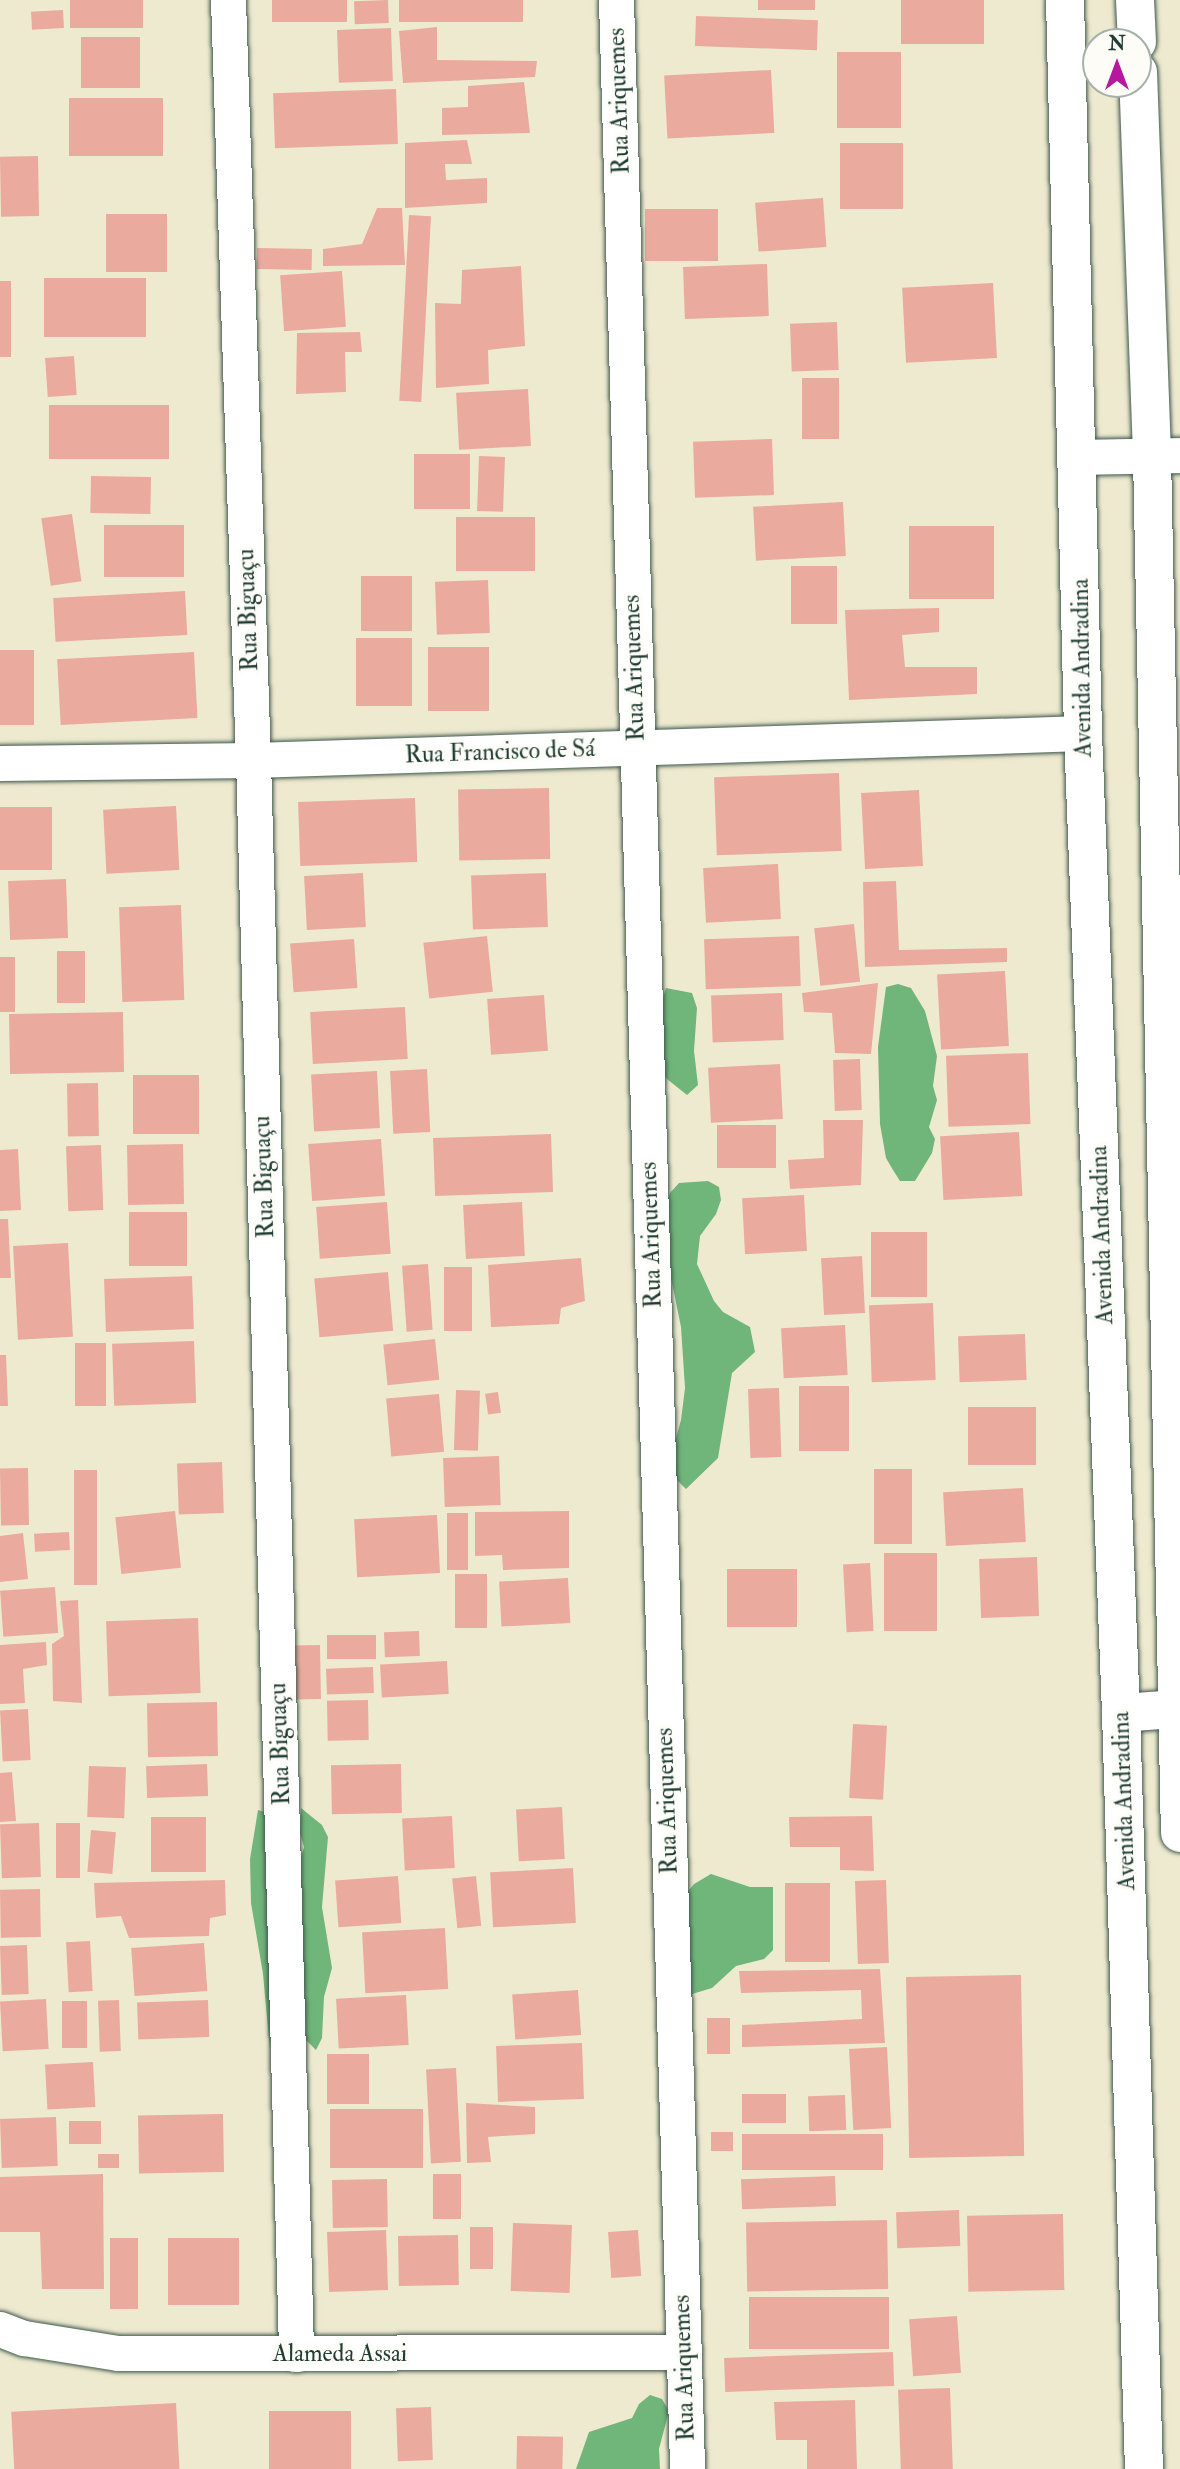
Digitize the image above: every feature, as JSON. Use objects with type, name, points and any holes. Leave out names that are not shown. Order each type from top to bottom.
[{"type":"main road","name":"Avenida Andradina","points":[[1065,0],[1083,733],[1121,1713],[1144,2469]]},
{"type":"main road","points":[[1135,0],[1136,28]]},
{"type":"main road","points":[[1140,98],[1166,455],[1176,1709],[1180,1833]]},
{"type":"main road","points":[[1121,1713],[1176,1709]]},
{"type":"street","name":"Rua Biguaçu","points":[[228,0],[253,760],[296,2354]]},
{"type":"street","name":"Rua Ariquemes","points":[[616,0],[687,2469]]},
{"type":"street","points":[[1078,457],[1166,455]]},
{"type":"street","name":"Rua Francisco de Sá","points":[[0,763],[253,760],[1083,733]]},
{"type":"street","name":"Alameda Assai","points":[[0,2329],[24,2338],[118,2353],[683,2352]]},
{"type":"green space","points":[[898,984],[911,988],[925,1011],[937,1056],[933,1086],[937,1100],[929,1127],[935,1139],[932,1153],[915,1181],[900,1181],[893,1170],[886,1158],[880,1124],[878,1047],[886,987]]},
{"type":"green space","points":[[666,988],[692,993],[697,1008],[694,1051],[698,1085],[687,1095],[667,1079],[660,1068],[662,1001]]},
{"type":"green space","points":[[708,1181],[719,1187],[721,1200],[716,1214],[700,1236],[697,1264],[714,1301],[723,1312],[750,1327],[755,1352],[732,1373],[718,1458],[686,1489],[675,1478],[673,1449],[681,1420],[685,1388],[681,1327],[671,1278],[666,1206],[670,1193],[679,1183]]},
{"type":"green space","points":[[301,1808],[322,1825],[328,1837],[322,1907],[332,1968],[324,1997],[322,2038],[316,2050],[306,2040],[304,1983],[299,1968],[300,1861],[304,1847],[300,1833]]},
{"type":"green space","points":[[258,1810],[277,1816],[270,2050],[263,1974],[251,1903],[250,1859]]},
{"type":"green space","points":[[711,1874],[750,1887],[773,1887],[773,1950],[764,1959],[736,1966],[712,1988],[689,1995],[685,1895],[694,1884]]},
{"type":"green space","points":[[650,2395],[662,2399],[669,2411],[659,2449],[660,2469],[576,2469],[589,2432],[632,2418],[639,2404]]},
{"type":"building","points":[[70,0],[143,0],[143,28],[70,28]]},
{"type":"building","points":[[272,0],[347,0],[347,22],[272,22]]},
{"type":"building","points":[[388,0],[389,23],[355,24],[354,1]]},
{"type":"building","points":[[399,0],[523,0],[523,22],[399,22]]},
{"type":"building","points":[[758,0],[815,0],[815,10],[758,10]]},
{"type":"building","points":[[901,0],[984,0],[984,44],[901,44]]},
{"type":"building","points":[[63,10],[64,28],[32,30],[31,12]]},
{"type":"building","points":[[696,16],[818,20],[817,50],[695,46]]},
{"type":"building","points":[[437,27],[437,60],[537,61],[535,77],[403,83],[399,31]]},
{"type":"building","points":[[391,28],[393,81],[339,83],[337,30]]},
{"type":"building","points":[[81,37],[140,37],[140,88],[81,88]]},
{"type":"building","points":[[837,52],[901,52],[901,128],[837,128]]},
{"type":"building","points":[[771,70],[774,133],[667,139],[664,76]]},
{"type":"building","points":[[524,82],[530,133],[442,135],[442,108],[468,107],[468,86]]},
{"type":"building","points":[[396,89],[398,144],[275,148],[273,93]]},
{"type":"building","points":[[69,98],[163,98],[163,156],[69,156]]},
{"type":"building","points":[[467,140],[472,164],[445,164],[446,180],[487,178],[487,203],[405,208],[405,143]]},
{"type":"building","points":[[840,143],[903,143],[903,209],[840,209]]},
{"type":"building","points":[[38,156],[39,216],[1,217],[0,157]]},
{"type":"building","points":[[823,198],[826,247],[759,252],[755,203]]},
{"type":"building","points":[[377,208],[402,208],[405,265],[323,266],[323,249],[362,244]]},
{"type":"building","points":[[645,209],[718,209],[718,261],[645,261]]},
{"type":"building","points":[[106,214],[167,214],[167,272],[106,272]]},
{"type":"building","points":[[409,215],[431,216],[421,402],[399,401]]},
{"type":"building","points":[[257,248],[312,249],[312,270],[257,269]]},
{"type":"building","points":[[767,264],[769,316],[685,319],[683,267]]},
{"type":"building","points":[[521,266],[525,346],[488,350],[489,384],[436,388],[435,303],[461,304],[462,270]]},
{"type":"building","points":[[342,271],[346,327],[284,331],[280,275]]},
{"type":"building","points":[[44,278],[146,278],[146,337],[44,337]]},
{"type":"building","points":[[0,281],[11,281],[11,357],[0,357]]},
{"type":"building","points":[[993,283],[997,358],[906,363],[902,288]]},
{"type":"building","points":[[837,322],[839,370],[792,372],[790,324]]},
{"type":"building","points":[[360,332],[362,352],[345,352],[346,392],[296,394],[297,333]]},
{"type":"building","points":[[74,356],[77,395],[48,397],[45,358]]},
{"type":"building","points":[[802,378],[839,378],[839,439],[802,439]]},
{"type":"building","points":[[528,389],[531,446],[459,450],[456,393]]},
{"type":"building","points":[[49,405],[169,405],[169,459],[49,459]]},
{"type":"building","points":[[772,439],[774,495],[695,498],[693,442]]},
{"type":"building","points":[[414,454],[470,454],[470,509],[414,509]]},
{"type":"building","points":[[479,456],[505,457],[503,512],[477,511]]},
{"type":"building","points":[[91,476],[151,477],[150,514],[90,513]]},
{"type":"building","points":[[843,502],[846,556],[756,561],[753,507]]},
{"type":"building","points":[[72,514],[81,581],[51,586],[41,518]]},
{"type":"building","points":[[456,517],[535,517],[535,571],[456,571]]},
{"type":"building","points":[[104,525],[184,525],[184,577],[104,577]]},
{"type":"building","points":[[909,526],[994,526],[994,599],[909,599]]},
{"type":"building","points":[[791,566],[837,566],[837,624],[791,624]]},
{"type":"building","points":[[361,576],[412,576],[412,631],[361,631]]},
{"type":"building","points":[[488,580],[490,633],[437,635],[435,582]]},
{"type":"building","points":[[185,591],[187,635],[55,642],[53,598]]},
{"type":"building","points":[[939,608],[939,632],[902,635],[905,667],[977,667],[977,694],[849,700],[845,610]]},
{"type":"building","points":[[356,638],[412,638],[412,706],[356,706]]},
{"type":"building","points":[[428,647],[489,647],[489,711],[428,711]]},
{"type":"building","points":[[0,650],[34,650],[34,725],[0,725]]},
{"type":"building","points":[[194,652],[197,718],[61,725],[57,659]]},
{"type":"building","points":[[839,773],[842,851],[717,855],[714,777]]},
{"type":"building","points":[[549,788],[550,859],[459,861],[458,790]]},
{"type":"building","points":[[919,790],[923,866],[865,869],[861,793]]},
{"type":"building","points":[[415,798],[417,862],[300,866],[298,802]]},
{"type":"building","points":[[176,806],[179,870],[106,874],[103,810]]},
{"type":"building","points":[[0,807],[52,807],[52,870],[0,870]]},
{"type":"building","points":[[778,864],[781,919],[706,923],[703,868]]},
{"type":"building","points":[[363,873],[366,927],[307,930],[304,876]]},
{"type":"building","points":[[546,873],[548,927],[473,930],[471,876]]},
{"type":"building","points":[[66,879],[68,938],[10,940],[8,881]]},
{"type":"building","points":[[896,881],[899,950],[1007,948],[1007,962],[865,967],[863,882]]},
{"type":"building","points":[[181,905],[184,1000],[122,1002],[119,907]]},
{"type":"building","points":[[854,924],[860,982],[820,986],[814,928]]},
{"type":"building","points":[[487,936],[493,992],[429,998],[423,943]]},
{"type":"building","points":[[799,936],[801,986],[706,989],[704,939]]},
{"type":"building","points":[[354,939],[357,988],[294,992],[290,943]]},
{"type":"building","points":[[57,951],[85,951],[85,1003],[57,1003]]},
{"type":"building","points":[[0,957],[15,957],[15,1012],[0,1012]]},
{"type":"building","points":[[1005,971],[1009,1046],[941,1049],[937,975]]},
{"type":"building","points":[[878,983],[871,1054],[835,1053],[832,1013],[804,1012],[802,993]]},
{"type":"building","points":[[782,993],[784,1040],[713,1042],[711,995]]},
{"type":"building","points":[[544,995],[548,1051],[491,1055],[487,999]]},
{"type":"building","points":[[405,1007],[408,1059],[313,1064],[310,1012]]},
{"type":"building","points":[[123,1012],[124,1072],[10,1074],[9,1014]]},
{"type":"building","points":[[1028,1053],[1030,1124],[949,1127],[946,1056]]},
{"type":"building","points":[[860,1059],[862,1110],[835,1111],[833,1060]]},
{"type":"building","points":[[780,1064],[783,1119],[711,1123],[708,1068]]},
{"type":"building","points":[[427,1069],[430,1132],[393,1134],[390,1071]]},
{"type":"building","points":[[377,1071],[380,1128],[314,1131],[311,1074]]},
{"type":"building","points":[[133,1075],[199,1075],[199,1134],[133,1134]]},
{"type":"building","points":[[98,1083],[99,1136],[68,1137],[67,1084]]},
{"type":"building","points":[[823,1120],[863,1120],[861,1185],[790,1189],[788,1160],[824,1158]]},
{"type":"building","points":[[717,1125],[776,1125],[776,1168],[717,1168]]},
{"type":"building","points":[[1019,1132],[1022,1196],[943,1200],[940,1136]]},
{"type":"building","points":[[551,1134],[553,1192],[435,1196],[433,1138]]},
{"type":"building","points":[[381,1139],[385,1196],[312,1201],[308,1144]]},
{"type":"building","points":[[183,1144],[184,1204],[128,1205],[127,1145]]},
{"type":"building","points":[[101,1145],[103,1210],[68,1211],[66,1146]]},
{"type":"building","points":[[18,1149],[21,1210],[0,1211],[0,1150]]},
{"type":"building","points":[[804,1195],[807,1251],[745,1254],[742,1198]]},
{"type":"building","points":[[387,1202],[391,1254],[320,1259],[316,1207]]},
{"type":"building","points":[[522,1202],[525,1256],[466,1259],[463,1205]]},
{"type":"building","points":[[129,1212],[187,1212],[187,1266],[129,1266]]},
{"type":"building","points":[[0,1219],[8,1219],[11,1278],[0,1278]]},
{"type":"building","points":[[871,1232],[927,1232],[927,1297],[871,1297]]},
{"type":"building","points":[[68,1243],[73,1337],[18,1340],[13,1246]]},
{"type":"building","points":[[862,1256],[865,1313],[824,1315],[821,1258]]},
{"type":"building","points":[[581,1258],[585,1301],[561,1308],[559,1324],[491,1327],[488,1265]]},
{"type":"building","points":[[428,1264],[433,1330],[407,1332],[402,1266]]},
{"type":"building","points":[[444,1267],[472,1267],[472,1331],[444,1331]]},
{"type":"building","points":[[388,1272],[393,1331],[319,1337],[314,1278]]},
{"type":"building","points":[[192,1276],[194,1329],[106,1332],[104,1279]]},
{"type":"building","points":[[933,1303],[936,1380],[872,1382],[869,1305]]},
{"type":"building","points":[[845,1325],[848,1375],[784,1378],[781,1328]]},
{"type":"building","points":[[1025,1334],[1027,1380],[960,1382],[958,1336]]},
{"type":"building","points":[[435,1339],[439,1380],[388,1385],[383,1344]]},
{"type":"building","points":[[194,1341],[196,1403],[114,1406],[112,1344]]},
{"type":"building","points":[[75,1343],[106,1343],[106,1406],[75,1406]]},
{"type":"building","points":[[0,1355],[6,1355],[8,1406],[0,1406]]},
{"type":"building","points":[[799,1386],[849,1386],[849,1451],[799,1451]]},
{"type":"building","points":[[779,1388],[781,1457],[750,1458],[748,1389]]},
{"type":"building","points":[[456,1390],[480,1391],[478,1451],[454,1450]]},
{"type":"building","points":[[498,1392],[501,1413],[488,1415],[485,1394]]},
{"type":"building","points":[[439,1394],[444,1452],[391,1456],[386,1399]]},
{"type":"building","points":[[968,1407],[1036,1407],[1036,1465],[968,1465]]},
{"type":"building","points":[[499,1456],[501,1505],[445,1507],[443,1458]]},
{"type":"building","points":[[222,1462],[224,1513],[179,1515],[177,1464]]},
{"type":"building","points":[[0,1468],[28,1468],[29,1525],[1,1525]]},
{"type":"building","points":[[874,1469],[912,1469],[912,1544],[874,1544]]},
{"type":"building","points":[[74,1470],[97,1470],[97,1585],[74,1585]]},
{"type":"building","points":[[1023,1488],[1026,1542],[946,1546],[943,1492]]},
{"type":"building","points":[[175,1511],[181,1568],[121,1574],[115,1517]]},
{"type":"building","points":[[569,1511],[569,1568],[503,1570],[502,1555],[475,1556],[475,1512]]},
{"type":"building","points":[[447,1513],[468,1513],[468,1570],[447,1570]]},
{"type":"building","points":[[437,1515],[440,1573],[357,1577],[354,1519]]},
{"type":"building","points":[[69,1532],[70,1550],[35,1552],[34,1534]]},
{"type":"building","points":[[23,1533],[28,1579],[0,1582],[0,1536]]},
{"type":"building","points":[[884,1553],[937,1553],[937,1631],[884,1631]]},
{"type":"building","points":[[1037,1557],[1039,1616],[981,1618],[979,1559]]},
{"type":"building","points":[[870,1563],[874,1631],[847,1632],[843,1564]]},
{"type":"building","points":[[727,1569],[797,1569],[797,1627],[727,1627]]},
{"type":"building","points":[[455,1574],[487,1574],[487,1628],[455,1628]]},
{"type":"building","points":[[568,1578],[570,1623],[501,1627],[499,1582]]},
{"type":"building","points":[[55,1587],[58,1633],[3,1637],[0,1591]]},
{"type":"building","points":[[78,1600],[82,1703],[53,1701],[52,1644],[64,1636],[60,1601]]},
{"type":"building","points":[[198,1618],[201,1693],[109,1696],[106,1621]]},
{"type":"building","points":[[419,1631],[420,1656],[385,1657],[384,1632]]},
{"type":"building","points":[[327,1635],[376,1635],[376,1659],[327,1659]]},
{"type":"building","points":[[46,1642],[47,1665],[23,1669],[25,1703],[0,1704],[0,1645]]},
{"type":"building","points":[[295,1645],[320,1645],[321,1699],[296,1699]]},
{"type":"building","points":[[447,1661],[449,1694],[382,1697],[380,1665]]},
{"type":"building","points":[[373,1667],[374,1693],[327,1695],[326,1669]]},
{"type":"building","points":[[368,1700],[369,1740],[328,1741],[327,1701]]},
{"type":"building","points":[[217,1702],[218,1756],[148,1757],[147,1703]]},
{"type":"building","points":[[28,1709],[31,1760],[3,1761],[0,1710]]},
{"type":"building","points":[[853,1724],[887,1726],[883,1800],[849,1798]]},
{"type":"building","points":[[207,1764],[208,1796],[147,1798],[146,1766]]},
{"type":"building","points":[[401,1764],[402,1813],[332,1814],[331,1765]]},
{"type":"building","points":[[89,1766],[126,1767],[124,1818],[87,1817]]},
{"type":"building","points":[[12,1772],[16,1821],[0,1822],[0,1773]]},
{"type":"building","points":[[562,1807],[565,1859],[519,1861],[516,1809]]},
{"type":"building","points":[[452,1816],[455,1868],[405,1871],[402,1819]]},
{"type":"building","points":[[872,1816],[874,1871],[840,1870],[840,1847],[790,1847],[789,1817]]},
{"type":"building","points":[[151,1817],[206,1817],[206,1872],[151,1872]]},
{"type":"building","points":[[39,1823],[41,1877],[2,1878],[0,1824]]},
{"type":"building","points":[[56,1823],[80,1823],[80,1878],[56,1878]]},
{"type":"building","points":[[91,1830],[116,1832],[112,1874],[87,1872]]},
{"type":"building","points":[[573,1868],[576,1923],[493,1927],[490,1872]]},
{"type":"building","points":[[398,1876],[401,1923],[338,1927],[335,1880]]},
{"type":"building","points":[[476,1876],[481,1926],[457,1928],[452,1879]]},
{"type":"building","points":[[225,1880],[226,1915],[210,1918],[209,1936],[129,1938],[121,1916],[96,1918],[94,1883]]},
{"type":"building","points":[[886,1880],[889,1963],[858,1964],[855,1881]]},
{"type":"building","points":[[785,1883],[830,1883],[830,1962],[785,1962]]},
{"type":"building","points":[[40,1889],[41,1937],[1,1938],[0,1890]]},
{"type":"building","points":[[445,1928],[448,1989],[365,1993],[362,1932]]},
{"type":"building","points":[[90,1941],[93,1991],[69,1992],[66,1942]]},
{"type":"building","points":[[204,1943],[207,1991],[135,1996],[131,1948]]},
{"type":"building","points":[[27,1945],[29,1994],[2,1995],[0,1946]]},
{"type":"building","points":[[880,1969],[885,2043],[742,2047],[742,2025],[862,2019],[861,1990],[741,1993],[739,1971]]},
{"type":"building","points":[[1021,1975],[1024,2156],[909,2158],[906,1977]]},
{"type":"building","points":[[578,1990],[581,2035],[515,2039],[512,1995]]},
{"type":"building","points":[[406,1995],[409,2045],[339,2049],[336,1999]]},
{"type":"building","points":[[46,1999],[49,2049],[3,2051],[0,2001]]},
{"type":"building","points":[[119,2000],[121,2051],[100,2052],[98,2001]]},
{"type":"building","points":[[208,2000],[209,2037],[138,2039],[137,2002]]},
{"type":"building","points":[[62,2001],[87,2001],[87,2048],[62,2048]]},
{"type":"building","points":[[707,2018],[730,2018],[730,2054],[707,2054]]},
{"type":"building","points":[[582,2043],[584,2099],[498,2102],[496,2046]]},
{"type":"building","points":[[887,2047],[891,2128],[853,2130],[849,2049]]},
{"type":"building","points":[[327,2054],[369,2054],[369,2104],[327,2104]]},
{"type":"building","points":[[93,2062],[95,2107],[47,2109],[45,2065]]},
{"type":"building","points":[[456,2068],[461,2162],[431,2163],[426,2070]]},
{"type":"building","points":[[742,2094],[786,2094],[786,2123],[742,2123]]},
{"type":"building","points":[[845,2095],[846,2130],[809,2131],[808,2096]]},
{"type":"building","points":[[466,2103],[535,2107],[535,2134],[488,2137],[491,2162],[467,2163]]},
{"type":"building","points":[[330,2109],[423,2109],[423,2168],[330,2168]]},
{"type":"building","points":[[223,2114],[224,2172],[139,2173],[138,2115]]},
{"type":"building","points":[[56,2117],[58,2166],[2,2168],[0,2119]]},
{"type":"building","points":[[69,2121],[101,2121],[101,2144],[69,2144]]},
{"type":"building","points":[[711,2132],[733,2132],[733,2151],[711,2151]]},
{"type":"building","points":[[742,2134],[883,2134],[883,2170],[742,2170]]},
{"type":"building","points":[[98,2154],[119,2154],[119,2168],[98,2168]]},
{"type":"building","points":[[103,2174],[104,2289],[42,2289],[40,2232],[0,2232],[0,2177]]},
{"type":"building","points":[[433,2174],[461,2174],[461,2219],[433,2219]]},
{"type":"building","points":[[835,2176],[836,2206],[742,2209],[741,2179]]},
{"type":"building","points":[[387,2179],[388,2227],[333,2228],[332,2180]]},
{"type":"building","points":[[959,2210],[960,2246],[897,2248],[896,2212]]},
{"type":"building","points":[[1063,2214],[1064,2290],[968,2292],[967,2216]]},
{"type":"building","points":[[887,2220],[888,2289],[747,2291],[746,2222]]},
{"type":"building","points":[[513,2223],[572,2225],[570,2293],[511,2291]]},
{"type":"building","points":[[470,2227],[493,2227],[493,2269],[470,2269]]},
{"type":"building","points":[[386,2230],[388,2290],[329,2292],[327,2232]]},
{"type":"building","points":[[638,2230],[641,2276],[611,2278],[608,2232]]},
{"type":"building","points":[[458,2235],[459,2285],[399,2286],[398,2236]]},
{"type":"building","points":[[110,2238],[138,2238],[138,2309],[110,2309]]},
{"type":"building","points":[[168,2238],[239,2238],[239,2305],[168,2305]]},
{"type":"building","points":[[749,2297],[889,2297],[889,2349],[749,2349]]},
{"type":"building","points":[[957,2316],[961,2373],[913,2376],[909,2319]]},
{"type":"building","points":[[893,2352],[894,2386],[725,2392],[724,2358]]},
{"type":"building","points":[[950,2388],[953,2469],[901,2469],[898,2390]]},
{"type":"building","points":[[855,2400],[857,2469],[807,2469],[807,2440],[776,2440],[774,2402]]},
{"type":"building","points":[[176,2403],[179,2469],[14,2469],[11,2412]]},
{"type":"building","points":[[431,2407],[433,2460],[398,2461],[396,2408]]},
{"type":"building","points":[[269,2411],[351,2411],[351,2469],[269,2469]]},
{"type":"building","points":[[517,2436],[563,2437],[562,2469],[516,2469]]}]
